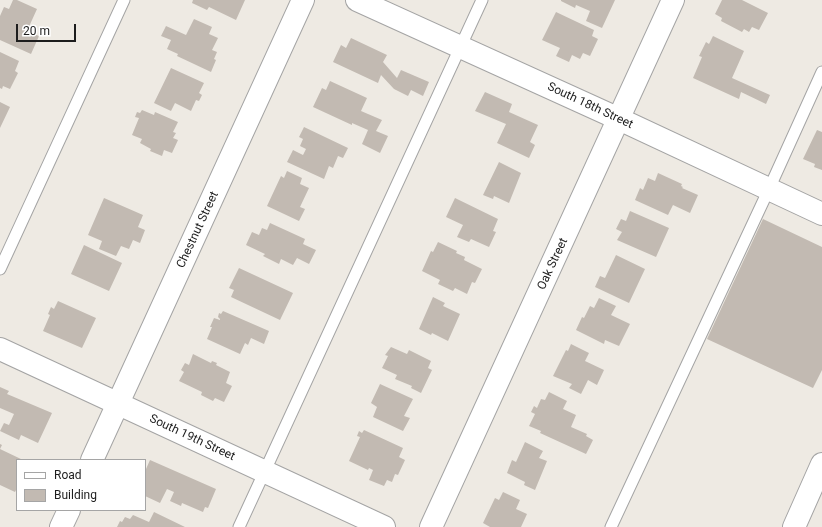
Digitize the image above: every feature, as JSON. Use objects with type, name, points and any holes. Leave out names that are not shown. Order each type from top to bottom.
[{"type":"street","name":"Chestnut Street","points":[[92,459],[303,0]]},
{"type":"street","name":"South 18th Street","points":[[357,0],[461,46],[822,214]]},
{"type":"street","name":"Oak Street","points":[[432,527],[673,0]]},
{"type":"street","name":"South 19th Street","points":[[0,349],[384,527]]},
{"type":"street","points":[[794,527],[822,464]]},
{"type":"street","points":[[61,527],[69,511]]},
{"type":"lane","points":[[0,269],[124,0]]},
{"type":"lane","points":[[239,527],[482,0]]},
{"type":"lane","points":[[611,527],[822,72]]},
{"type":"building","points":[[13,0],[17,0],[37,9],[27,31],[39,36],[31,54],[0,40],[0,16],[4,7],[9,9]]},
{"type":"building","points":[[193,0],[245,0],[236,20],[209,7],[207,10],[192,3]]},
{"type":"building","points":[[561,0],[615,0],[602,28],[586,21],[590,11],[576,5],[575,8]]},
{"type":"building","points":[[722,0],[742,0],[768,13],[759,30],[752,27],[749,32],[744,29],[742,32],[721,21],[722,18],[715,14]]},
{"type":"building","points":[[556,12],[594,30],[592,36],[598,39],[590,56],[583,53],[580,59],[572,55],[569,62],[556,56],[560,48],[542,40]]},
{"type":"building","points":[[194,19],[212,27],[209,34],[218,38],[212,50],[217,52],[214,59],[216,60],[211,72],[177,56],[178,54],[167,49],[171,40],[161,36],[166,26],[186,35]]},
{"type":"building","points":[[713,36],[744,51],[732,78],[770,95],[766,104],[741,92],[739,99],[693,78],[702,57],[699,56],[706,42],[709,44]]},
{"type":"building","points":[[351,38],[387,55],[383,62],[397,78],[401,70],[429,82],[423,96],[411,90],[408,96],[394,89],[381,75],[378,83],[333,62],[341,45],[346,48]]},
{"type":"building","points":[[0,52],[19,61],[15,71],[18,73],[10,89],[3,86],[2,89],[0,88]]},
{"type":"building","points":[[171,68],[204,83],[199,93],[202,95],[199,101],[196,100],[191,111],[175,103],[171,111],[154,103]]},
{"type":"building","points":[[330,81],[367,98],[361,111],[382,120],[376,131],[388,136],[380,153],[362,144],[368,130],[352,123],[352,125],[313,107],[322,88],[326,90]]},
{"type":"building","points":[[485,92],[512,104],[509,112],[538,125],[530,142],[535,145],[529,158],[497,143],[506,124],[475,111]]},
{"type":"building","points":[[0,102],[10,107],[0,128]]},
{"type":"building","points":[[142,110],[154,115],[155,112],[178,122],[173,132],[176,133],[173,138],[178,140],[172,153],[164,150],[162,156],[150,151],[151,149],[140,143],[142,139],[132,135],[139,118],[135,117],[137,112],[140,113]]},
{"type":"building","points":[[304,127],[348,148],[343,158],[338,156],[333,168],[329,166],[324,179],[287,162],[293,150],[303,155],[306,149],[300,146],[303,139],[299,137]]},
{"type":"building","points":[[817,130],[822,132],[822,170],[814,167],[815,164],[803,159]]},
{"type":"building","points":[[499,162],[521,173],[509,203],[494,196],[493,199],[483,195]]},
{"type":"building","points":[[287,171],[302,178],[300,184],[309,188],[300,207],[305,209],[299,221],[267,206],[281,176],[284,178]]},
{"type":"building","points":[[658,173],[682,184],[682,188],[698,195],[690,213],[673,205],[668,215],[635,200],[640,188],[643,190],[648,178],[655,181]]},
{"type":"building","points":[[104,198],[143,215],[138,227],[145,230],[140,243],[133,240],[129,249],[121,246],[116,256],[99,249],[102,241],[88,235]]},
{"type":"building","points":[[455,198],[498,219],[493,231],[496,232],[489,247],[471,239],[469,242],[457,237],[463,225],[446,217]]},
{"type":"building","points":[[630,211],[669,228],[656,257],[617,240],[622,232],[616,229],[621,219],[626,221]]},
{"type":"building","points":[[763,219],[822,247],[822,370],[813,388],[707,339]]},
{"type":"building","points":[[270,223],[305,239],[303,244],[316,250],[309,264],[297,258],[293,265],[281,259],[279,264],[263,256],[265,254],[246,245],[252,232],[259,235],[262,228],[267,230]]},
{"type":"building","points":[[438,242],[457,251],[456,253],[465,257],[464,260],[482,269],[475,283],[472,282],[467,294],[455,288],[453,291],[438,284],[440,280],[422,271],[431,251],[433,252]]},
{"type":"building","points":[[84,245],[122,263],[109,291],[71,274]]},
{"type":"building","points":[[616,255],[645,269],[629,303],[595,287],[600,276],[605,278]]},
{"type":"building","points":[[239,268],[293,293],[280,320],[231,297],[234,290],[229,288]]},
{"type":"building","points":[[433,297],[445,303],[443,306],[460,314],[448,341],[432,333],[431,335],[419,329]]},
{"type":"building","points":[[599,298],[616,306],[611,315],[630,324],[619,346],[605,340],[604,344],[576,330],[582,317],[584,318],[590,306],[594,308]]},
{"type":"building","points":[[58,301],[96,318],[82,348],[43,331],[50,315],[48,314],[51,307],[54,309]]},
{"type":"building","points":[[223,311],[269,331],[264,344],[251,338],[248,345],[245,343],[240,354],[207,339],[214,318],[220,320],[218,317],[219,313],[221,314]]},
{"type":"building","points":[[571,344],[589,353],[585,361],[604,370],[597,385],[588,380],[581,394],[569,388],[572,384],[553,376],[566,350],[568,351]]},
{"type":"building","points":[[391,347],[407,354],[409,350],[431,361],[428,368],[432,370],[421,393],[411,388],[412,386],[395,379],[397,375],[382,368],[388,356],[385,355]]},
{"type":"building","points":[[193,354],[211,363],[212,361],[217,363],[216,365],[230,372],[226,383],[232,386],[224,402],[215,398],[213,401],[201,395],[202,392],[179,381],[184,372],[181,370],[185,363],[189,365]]},
{"type":"building","points":[[380,384],[413,399],[404,416],[410,418],[403,431],[373,417],[377,407],[371,403]]},
{"type":"building","points":[[0,387],[9,391],[7,394],[52,413],[38,443],[21,435],[19,440],[0,431],[4,423],[9,425],[14,414],[0,408]]},
{"type":"building","points":[[549,392],[567,401],[563,409],[576,415],[571,427],[587,434],[586,436],[593,440],[586,454],[540,433],[541,431],[529,426],[535,414],[531,412],[534,406],[537,408],[541,399],[545,400]]},
{"type":"building","points":[[364,430],[403,448],[399,457],[405,460],[398,475],[395,474],[392,482],[387,480],[384,486],[369,480],[373,470],[369,468],[368,470],[349,461],[360,437],[357,436],[359,431],[362,433]]},
{"type":"building","points":[[525,442],[543,451],[539,458],[547,461],[535,490],[524,485],[525,482],[507,473],[512,460],[516,462]]},
{"type":"building","points":[[0,449],[21,459],[16,459],[15,492],[0,485]]},
{"type":"building","points":[[150,460],[216,489],[208,508],[205,507],[203,512],[182,503],[181,506],[170,501],[174,492],[167,489],[160,503],[146,496],[146,469]]},
{"type":"building","points":[[503,492],[520,500],[516,509],[527,514],[521,527],[490,527],[483,523],[495,498],[499,500]]},
{"type":"building","points":[[154,512],[185,527],[117,527],[120,521],[122,522],[125,517],[130,519],[133,515],[149,522]]}]
